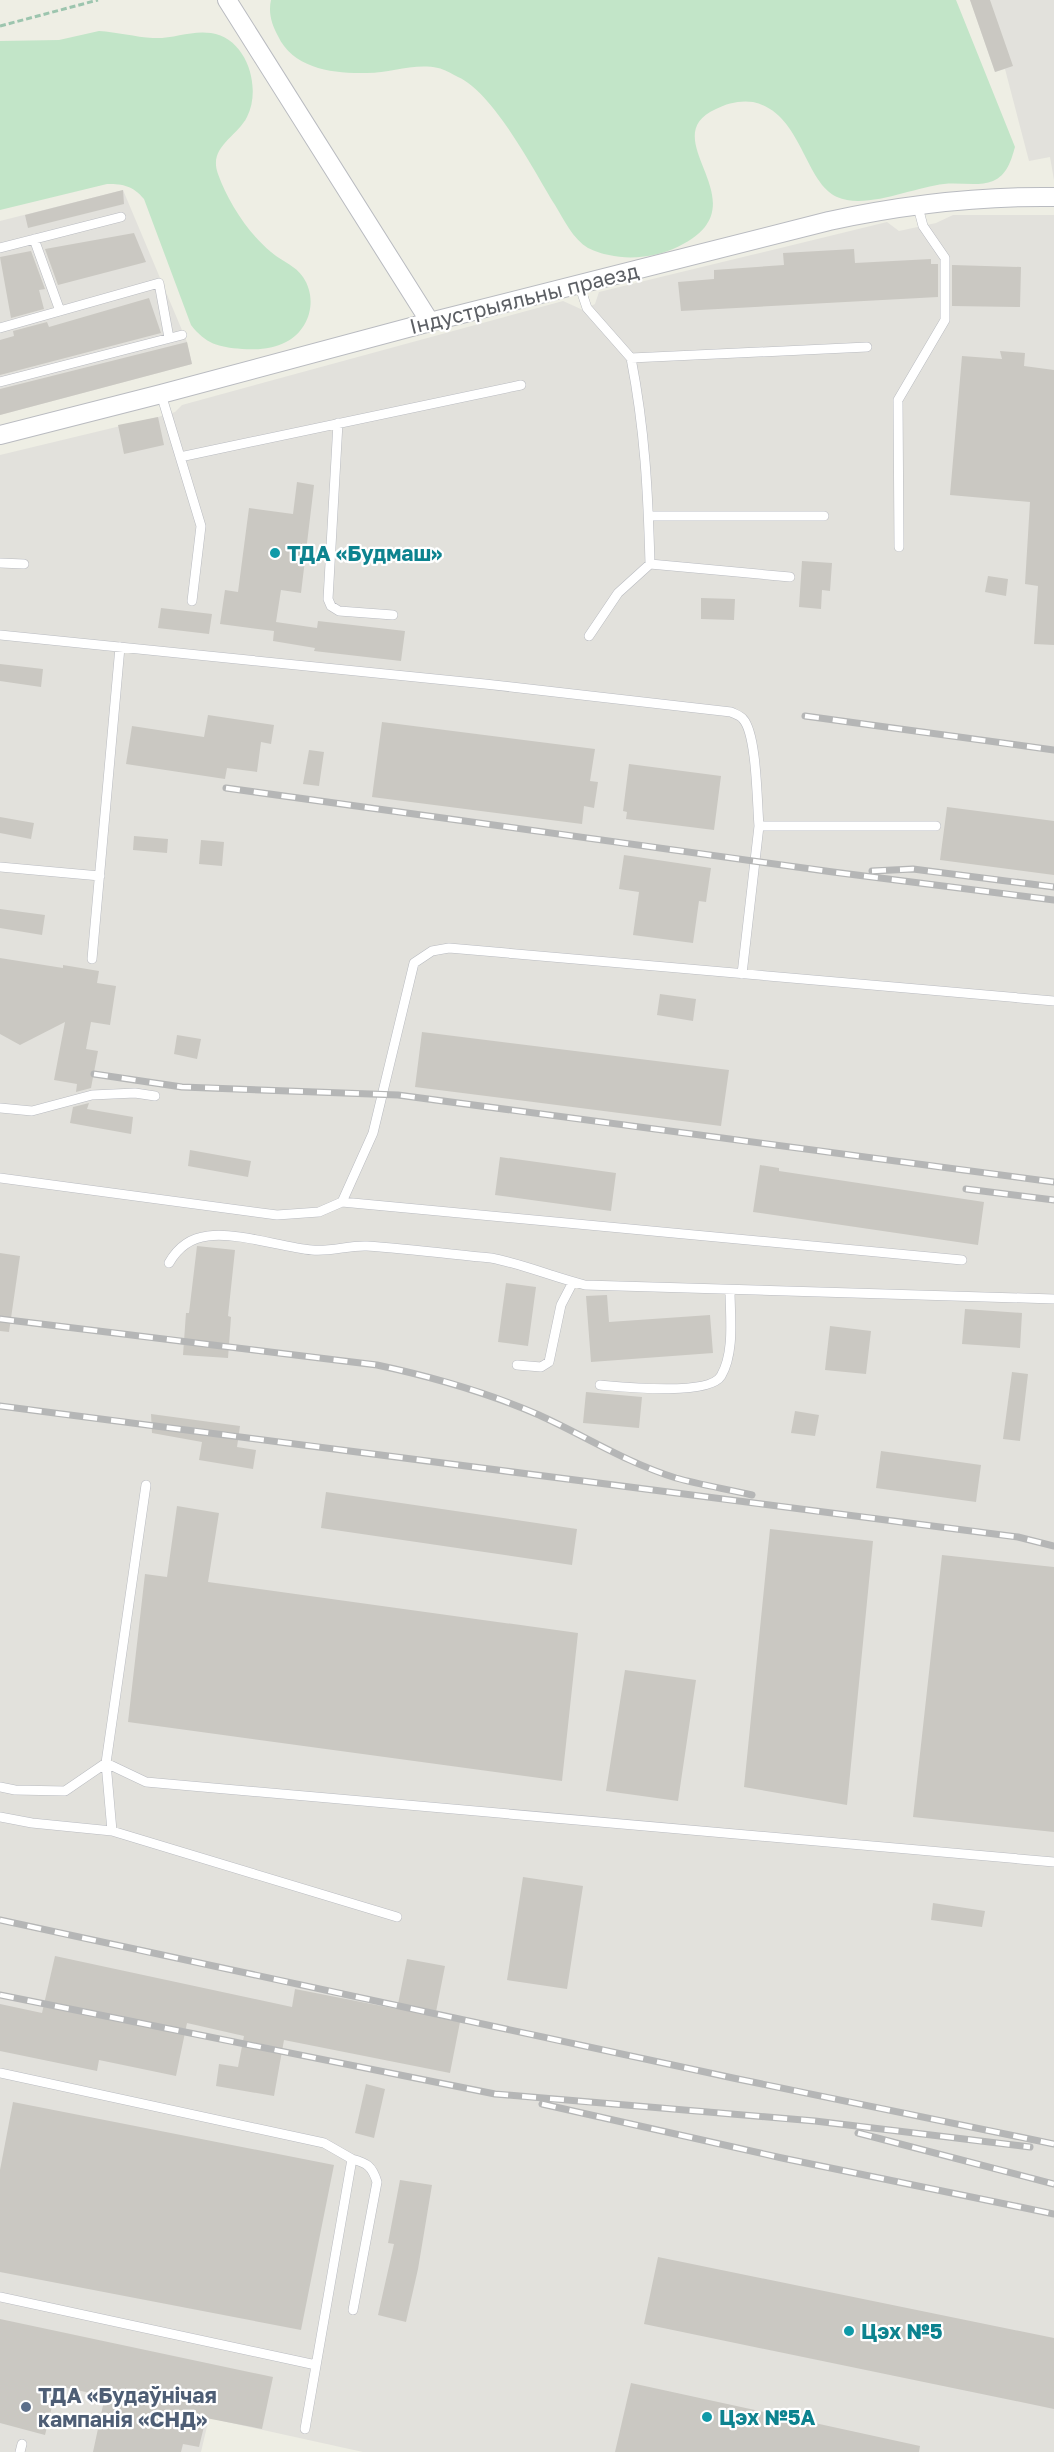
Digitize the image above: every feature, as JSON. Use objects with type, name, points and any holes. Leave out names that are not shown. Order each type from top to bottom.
[{"type":"street","points":[[227,0],[430,322]]},
{"type":"street","name":"Індустрыяльны праезд","points":[[0,435],[430,322],[829,221],[876,211],[966,200],[1054,196]]},
{"type":"lane","points":[[898,547],[898,400],[945,320],[945,258],[923,226],[918,207]]},
{"type":"lane","points":[[0,248],[121,217]]},
{"type":"lane","points":[[34,239],[60,311]]},
{"type":"lane","points":[[0,328],[159,283],[169,338]]},
{"type":"lane","points":[[579,284],[587,308],[631,358],[643,422],[647,465],[650,564]]},
{"type":"lane","points":[[0,382],[182,334]]},
{"type":"lane","points":[[631,358],[867,347]]},
{"type":"lane","points":[[180,457],[521,385]]},
{"type":"lane","points":[[161,394],[201,525],[192,601]]},
{"type":"lane","points":[[339,423],[328,599],[331,606],[339,611],[393,615]]},
{"type":"lane","points":[[649,516],[824,516]]},
{"type":"lane","points":[[0,563],[24,564]]},
{"type":"lane","points":[[589,636],[618,592],[650,564],[789,577]]},
{"type":"lane","points":[[0,635],[485,684],[731,712],[743,719],[750,732],[759,826],[742,974]]},
{"type":"lane","points":[[92,960],[120,647]]},
{"type":"lane","points":[[759,826],[936,826]]},
{"type":"lane","points":[[0,867],[100,876]]},
{"type":"lane","points":[[342,1202],[372,1133],[414,963],[432,951],[449,948],[1054,1001]]},
{"type":"lane","points":[[0,1108],[32,1111],[92,1095],[135,1093],[155,1096]]},
{"type":"lane","points":[[0,1178],[277,1215],[319,1212],[342,1202],[962,1260]]},
{"type":"lane","points":[[169,1263],[174,1253],[196,1238],[228,1235],[288,1248],[318,1250],[364,1246],[491,1258],[585,1285],[1054,1299]]},
{"type":"lane","points":[[517,1365],[541,1367],[549,1362],[561,1305],[573,1282]]},
{"type":"lane","points":[[600,1384],[640,1390],[708,1386],[720,1379],[726,1365],[730,1344],[730,1290]]},
{"type":"lane","points":[[112,1831],[106,1762],[146,1485]]},
{"type":"lane","points":[[0,1787],[15,1790],[64,1791],[106,1762]]},
{"type":"lane","points":[[106,1762],[146,1782],[1054,1863]]},
{"type":"lane","points":[[0,1817],[32,1823],[112,1831],[397,1917]]},
{"type":"lane","points":[[0,2073],[324,2143],[352,2159],[369,2164],[374,2170],[377,2182],[353,2310]]},
{"type":"lane","points":[[305,2429],[352,2159]]},
{"type":"lane","points":[[0,2297],[316,2365]]},
{"type":"path","points":[[0,26],[98,0]]},
{"type":"shaded area","points":[[970,0],[1054,0],[1054,180],[1050,157],[1029,161],[1005,69],[995,72]]},
{"type":"shaded area","points":[[123,190],[187,342],[192,364],[0,415],[0,221]]},
{"type":"shaded area","points":[[953,215],[1054,215],[1054,2452],[363,2452],[209,2418],[201,2452],[0,2452],[0,455],[158,417],[175,412],[182,405],[563,301],[583,310],[595,304],[599,292],[887,222],[899,231],[936,223]]},
{"type":"green space","points":[[271,0],[956,0],[1015,147],[1005,171],[993,181],[981,184],[944,184],[876,199],[849,200],[837,197],[826,189],[782,119],[769,109],[753,102],[729,104],[716,109],[699,122],[695,138],[712,194],[712,214],[700,232],[673,249],[658,254],[617,257],[588,248],[573,234],[512,134],[472,86],[438,68],[411,67],[376,73],[355,73],[329,70],[304,62],[285,47],[278,36],[271,19]]},
{"type":"green space","points":[[99,31],[153,38],[211,33],[234,44],[242,54],[252,79],[251,105],[247,117],[220,149],[216,165],[227,195],[247,226],[271,252],[300,273],[308,286],[311,304],[306,322],[294,337],[286,342],[265,348],[234,348],[219,346],[202,336],[191,325],[144,199],[132,189],[123,185],[107,184],[0,210],[0,41],[59,40]]},
{"type":"building","points":[[970,0],[990,0],[1013,66],[995,72]]},
{"type":"building","points":[[123,190],[124,204],[28,228],[25,215]]},
{"type":"building","points":[[134,233],[146,262],[58,285],[45,249]]},
{"type":"building","points":[[854,249],[855,263],[931,259],[931,264],[938,264],[938,297],[681,311],[678,282],[714,279],[714,270],[784,265],[783,253]]},
{"type":"building","points":[[31,251],[45,289],[39,290],[44,309],[11,318],[0,257]]},
{"type":"building","points":[[952,265],[1021,267],[1020,307],[952,306]]},
{"type":"building","points":[[149,298],[161,333],[0,375],[0,340],[14,336],[13,331],[47,322],[49,327]]},
{"type":"building","points":[[187,342],[192,364],[0,415],[0,389]]},
{"type":"building","points":[[1000,351],[1025,353],[1024,366],[1054,370],[1054,645],[1034,644],[1038,586],[1025,584],[1030,502],[950,495],[962,356],[1002,359]]},
{"type":"building","points":[[158,417],[164,445],[124,454],[118,425]]},
{"type":"building","name":"ТДА «Будмаш»","points":[[297,482],[314,485],[301,593],[281,590],[276,622],[317,628],[318,621],[405,631],[401,661],[314,651],[315,648],[273,641],[274,631],[220,624],[225,590],[238,592],[249,508],[293,514]]},
{"type":"building","points":[[802,561],[832,563],[830,591],[822,590],[821,609],[799,607]]},
{"type":"building","points":[[988,576],[1008,579],[1006,596],[985,592]]},
{"type":"building","points":[[701,598],[735,599],[734,620],[701,619]]},
{"type":"building","points":[[161,608],[212,614],[209,634],[158,628]]},
{"type":"building","points":[[0,664],[43,669],[41,687],[0,681]]},
{"type":"building","points":[[208,715],[274,725],[271,744],[261,742],[257,772],[227,768],[225,779],[126,764],[132,726],[204,737]]},
{"type":"building","points":[[382,722],[595,749],[590,781],[598,782],[594,808],[584,806],[582,824],[372,797]]},
{"type":"building","points":[[309,750],[324,752],[319,786],[303,784]]},
{"type":"building","points":[[629,764],[721,776],[714,830],[626,819],[627,812],[623,811]]},
{"type":"building","points":[[947,807],[1054,821],[1054,875],[940,860]]},
{"type":"building","points":[[0,817],[34,823],[31,839],[0,833]]},
{"type":"building","points":[[134,836],[168,839],[167,853],[133,850]]},
{"type":"building","points":[[201,840],[224,842],[222,866],[199,864]]},
{"type":"building","points":[[624,855],[711,868],[706,902],[699,901],[693,943],[633,935],[639,892],[619,889]]},
{"type":"building","points":[[0,909],[45,915],[42,935],[0,928]]},
{"type":"building","points":[[0,958],[99,971],[97,983],[116,986],[110,1025],[91,1022],[86,1049],[98,1051],[91,1088],[76,1092],[77,1084],[54,1080],[65,1022],[20,1045],[0,1034]]},
{"type":"building","points":[[660,994],[696,999],[693,1021],[657,1015]]},
{"type":"building","points":[[422,1032],[729,1070],[721,1126],[415,1087]]},
{"type":"building","points":[[177,1035],[201,1039],[197,1059],[174,1054]]},
{"type":"building","points":[[89,1103],[87,1109],[133,1117],[131,1134],[70,1123],[73,1107]]},
{"type":"building","points":[[190,1150],[251,1161],[248,1177],[188,1166]]},
{"type":"building","points":[[500,1157],[616,1173],[611,1211],[495,1195]]},
{"type":"building","points":[[760,1165],[779,1168],[779,1171],[984,1202],[978,1245],[753,1212]]},
{"type":"building","points":[[197,1246],[235,1250],[228,1316],[231,1317],[228,1358],[183,1355],[186,1313],[189,1313]]},
{"type":"building","points":[[0,1253],[20,1256],[9,1332],[0,1331]]},
{"type":"building","points":[[506,1283],[536,1287],[528,1346],[498,1342]]},
{"type":"building","points":[[607,1295],[609,1322],[710,1315],[713,1353],[591,1362],[586,1296]]},
{"type":"building","points":[[965,1309],[1022,1313],[1020,1348],[962,1344]]},
{"type":"building","points":[[830,1326],[871,1331],[866,1374],[825,1370]]},
{"type":"building","points":[[1012,1372],[1028,1374],[1020,1441],[1003,1439]]},
{"type":"building","points":[[586,1392],[642,1397],[639,1428],[583,1423]]},
{"type":"building","points":[[795,1411],[819,1415],[815,1436],[791,1433]]},
{"type":"building","points":[[151,1414],[240,1426],[237,1447],[256,1450],[253,1469],[199,1460],[202,1442],[152,1433]]},
{"type":"building","points":[[881,1451],[981,1465],[976,1502],[876,1488]]},
{"type":"building","points":[[326,1492],[577,1529],[572,1565],[321,1528]]},
{"type":"building","points":[[177,1506],[219,1513],[208,1582],[578,1633],[562,1781],[128,1722],[145,1574],[167,1577]]},
{"type":"building","points":[[770,1529],[873,1541],[847,1805],[744,1787]]},
{"type":"building","points":[[942,1555],[1054,1567],[1054,1832],[913,1817]]},
{"type":"building","points":[[625,1670],[696,1680],[678,1801],[606,1791]]},
{"type":"building","points":[[523,1877],[583,1886],[567,1989],[507,1980]]},
{"type":"building","points":[[933,1903],[985,1911],[982,1927],[931,1920]]},
{"type":"building","points":[[55,1956],[292,2007],[295,1989],[397,2009],[407,1959],[445,1966],[435,2017],[460,2022],[450,2073],[284,2040],[274,2096],[216,2086],[219,2064],[238,2067],[244,2036],[187,2023],[176,2076],[99,2060],[97,2071],[0,2051],[0,2004],[42,2013]]},
{"type":"building","points":[[366,2084],[385,2089],[374,2138],[355,2133]]},
{"type":"building","points":[[13,2102],[334,2165],[301,2330],[0,2272],[0,2170]]},
{"type":"building","points":[[400,2180],[432,2185],[418,2269],[406,2322],[378,2315],[394,2244],[388,2243]]},
{"type":"building","name":"Цэх №5","points":[[658,2257],[1054,2338],[1054,2409],[644,2324]]},
{"type":"building","points":[[0,2319],[273,2377],[262,2429],[206,2418],[199,2447],[183,2444],[181,2452],[93,2452],[105,2396],[57,2386],[45,2435],[0,2423]]},
{"type":"building","name":"Цэх №5А","points":[[631,2383],[920,2446],[919,2452],[615,2452]]},
{"type":"railway","points":[[805,716],[1054,750]]},
{"type":"railway","points":[[226,788],[833,872],[1054,900]]},
{"type":"railway","points":[[872,871],[913,869],[1054,887]]},
{"type":"railway","points":[[94,1074],[182,1087],[398,1095],[1054,1182]]},
{"type":"railway","points":[[966,1189],[1054,1200]]},
{"type":"railway","points":[[0,1319],[377,1365],[439,1380],[499,1399],[539,1415],[658,1472],[752,1495]]},
{"type":"railway","points":[[0,1406],[1018,1537],[1054,1546]]},
{"type":"railway","points":[[0,1920],[733,2078],[1054,2144]]},
{"type":"railway","points":[[0,1995],[495,2094],[815,2121],[1030,2147]]},
{"type":"railway","points":[[542,2104],[782,2158],[1054,2214]]},
{"type":"railway","points":[[858,2133],[1054,2184]]},
{"type":"place","name":"ТДА «Будмаш»","points":[[275,553]]},
{"type":"place","name":"Цэх №5","points":[[849,2331]]},
{"type":"place","name":"ТДА «Будаўнічая кампанія «СНД»","points":[[26,2407]]},
{"type":"place","name":"Цэх №5А","points":[[707,2417]]}]
